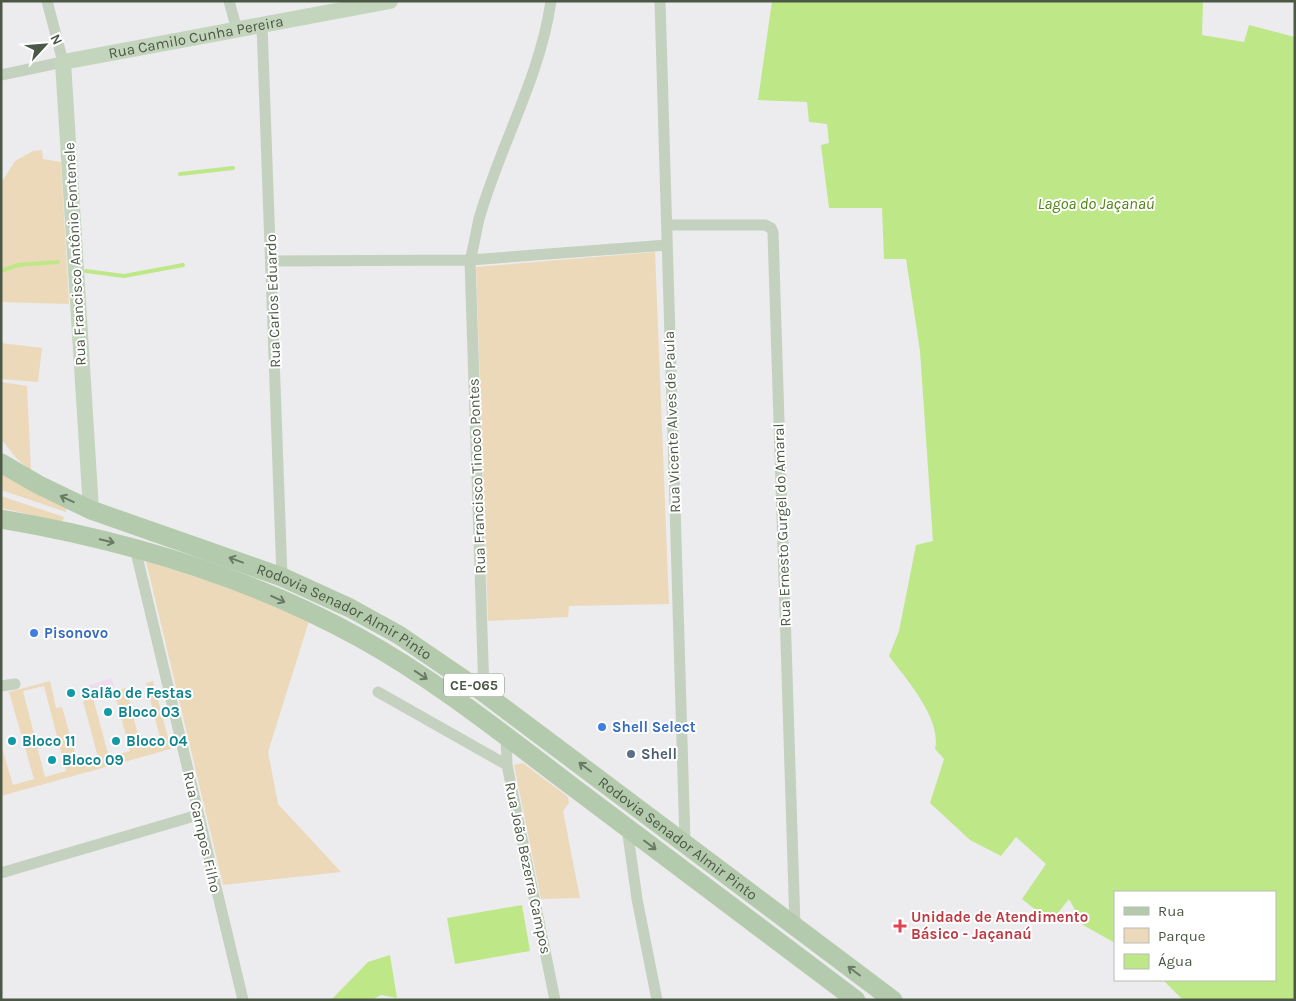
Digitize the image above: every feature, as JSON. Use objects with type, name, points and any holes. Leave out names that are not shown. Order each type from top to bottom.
[{"type":"main road","name":"Rodovia Senador Almir Pinto","points":[[1,463],[39,485],[91,510],[282,577],[350,608],[399,635],[484,693],[893,1000]]},
{"type":"main road","name":"Rodovia Senador Almir Pinto","points":[[1,519],[135,548],[192,566],[270,596],[359,637],[412,670],[506,736],[856,1000]]},
{"type":"street","name":"Rua Francisco Antônio Fontenele","points":[[47,1],[63,62],[91,510]]},
{"type":"street","points":[[229,1],[237,30]]},
{"type":"street","name":"Rua Camilo Cunha Pereira","points":[[1,75],[390,1]]},
{"type":"street","name":"Rua Francisco Tinoco Pontes","points":[[484,693],[470,260],[479,219],[532,76],[548,22],[551,1]]},
{"type":"street","name":"Rua Vicente Alves de Paula","points":[[660,1],[668,225],[667,245],[684,842]]},
{"type":"street","name":"Rua Carlos Eduardo","points":[[262,26],[282,577]]},
{"type":"street","name":"Rua Ernesto Gurgel do Amaral","points":[[668,225],[766,225],[772,232],[795,926]]},
{"type":"street","points":[[272,261],[470,260],[667,245]]},
{"type":"street","name":"Rua Campos Filho","points":[[135,548],[243,1000]]},
{"type":"street","points":[[1,686],[14,684]]},
{"type":"street","points":[[378,692],[507,764]]},
{"type":"street","name":"Rua João Bezerra Campos","points":[[506,736],[507,764],[555,1000]]},
{"type":"street","points":[[1,873],[198,815]]},
{"type":"street","points":[[627,828],[637,899],[657,1000]]},
{"type":"green space","points":[[42,150],[43,159],[61,162],[69,304],[1,302],[1,183],[15,161],[33,151]]},
{"type":"green space","points":[[655,252],[669,604],[569,606],[568,617],[488,621],[476,267]]},
{"type":"green space","points":[[1,343],[42,348],[38,382],[1,379]]},
{"type":"green space","points":[[1,382],[27,386],[31,471],[17,459],[1,439]]},
{"type":"green space","points":[[1,473],[44,498],[66,507],[66,512],[1,490]]},
{"type":"green space","points":[[1,496],[64,517],[62,522],[1,508]]},
{"type":"green space","points":[[146,561],[231,588],[309,621],[268,752],[278,804],[341,872],[223,885]]},
{"type":"green space","points":[[50,681],[56,708],[62,707],[79,767],[99,761],[83,701],[93,698],[109,757],[130,751],[114,691],[126,688],[141,747],[161,742],[146,683],[153,681],[171,749],[1,796],[1,745],[13,785],[34,779],[9,692]],"holes":[[[44,686],[66,771],[45,777],[23,691]]]},
{"type":"green space","points":[[523,763],[568,797],[569,803],[563,811],[580,898],[541,899],[514,765]]},
{"type":"sand","points":[[111,678],[115,689],[90,697],[87,686]]},
{"type":"water","name":"Lagoa do Jaçanaú","points":[[772,1],[1203,1],[1202,35],[1244,42],[1249,25],[1295,37],[1295,1000],[1183,1000],[1164,981],[1276,981],[1276,891],[1114,891],[1114,942],[1083,925],[1069,899],[1051,922],[1022,899],[1046,864],[1016,837],[1001,856],[970,840],[930,803],[944,759],[935,749],[936,737],[928,712],[889,656],[899,631],[916,545],[933,541],[920,351],[906,259],[884,259],[882,208],[829,208],[821,145],[829,143],[827,124],[809,122],[807,102],[758,100]]},
{"type":"water","points":[[522,905],[530,951],[455,964],[447,918]]},
{"type":"water","points":[[390,955],[397,998],[381,995],[372,1000],[331,1000],[368,962]]},
{"type":"waterway","points":[[180,174],[233,168]]},
{"type":"waterway","points":[[1,271],[18,265],[58,262]]},
{"type":"waterway","points":[[86,271],[124,276],[183,265]]},
{"type":"place","name":"Pisonovo","points":[[34,633]]},
{"type":"place","name":"Salão de Festas","points":[[71,693]]},
{"type":"place","name":"Bloco 03","points":[[108,712]]},
{"type":"place","name":"Shell Select","points":[[602,727]]},
{"type":"place","name":"Bloco 11","points":[[12,741]]},
{"type":"place","name":"Bloco 04","points":[[116,741]]},
{"type":"place","name":"Shell","points":[[631,754]]},
{"type":"place","name":"Bloco 09","points":[[52,760]]},
{"type":"place","name":"Unidade de Atendimento Básico - Jaçanaú","points":[[900,926]]}]
